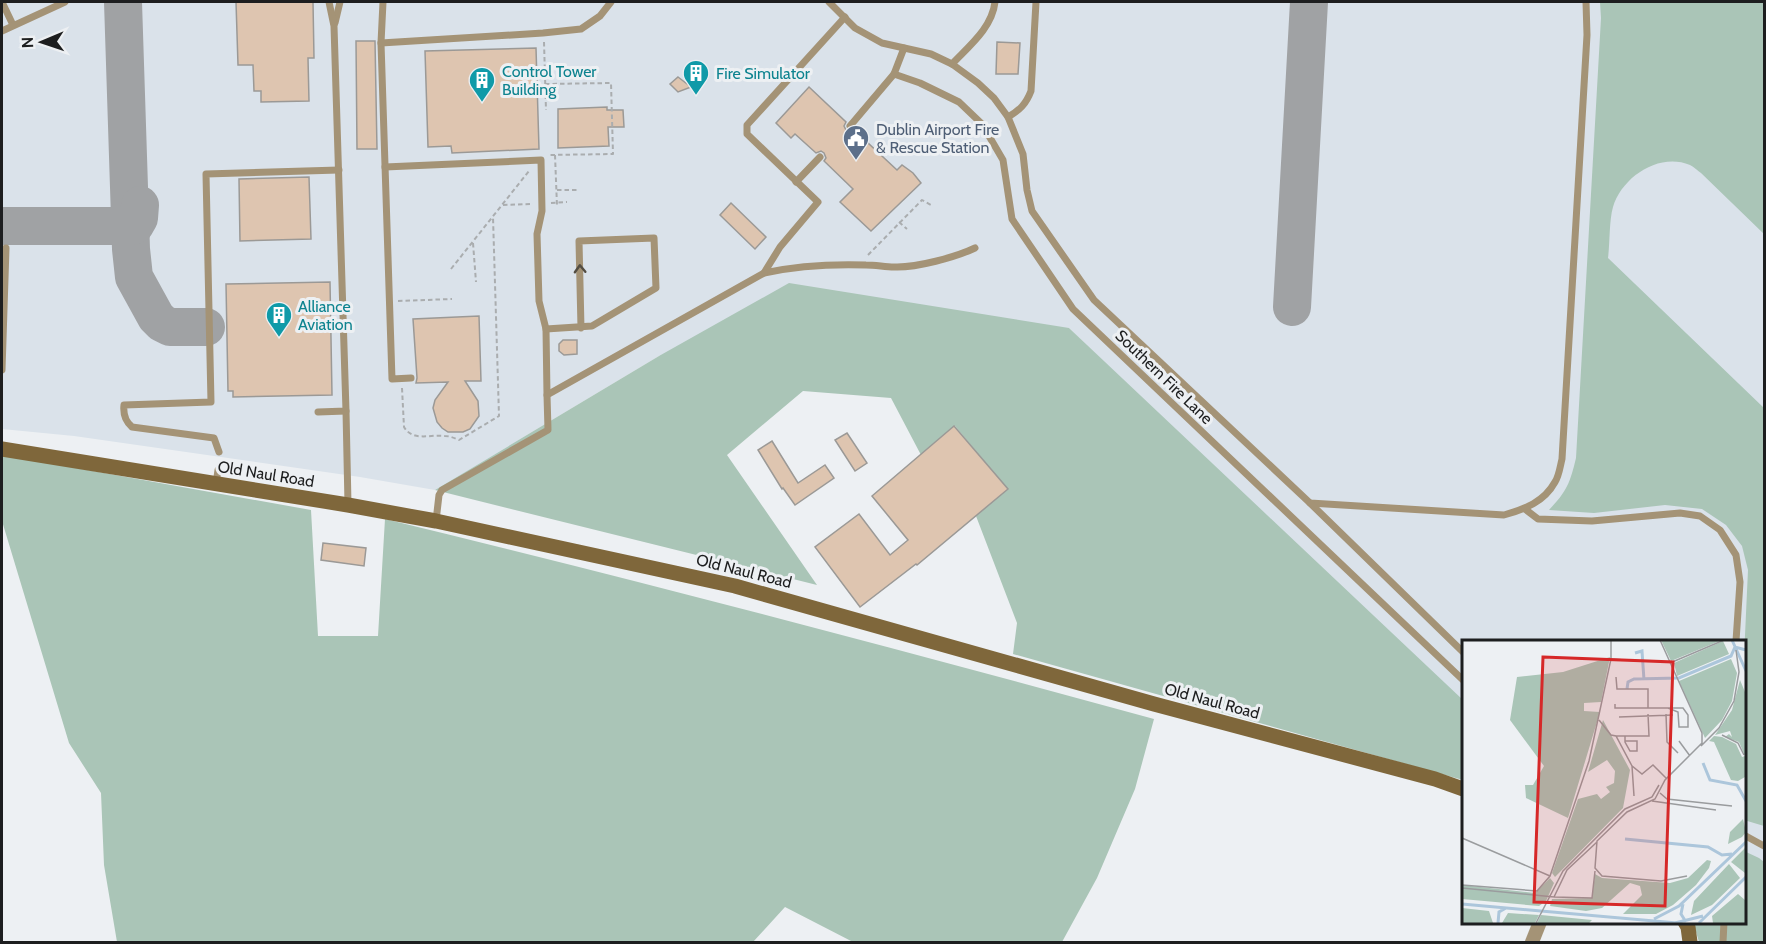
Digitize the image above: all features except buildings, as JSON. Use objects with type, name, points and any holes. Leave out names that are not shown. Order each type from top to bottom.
[{"type":"main road","name":"Old Naul Road","points":[[2,449],[217,477],[436,521],[735,586],[1154,704],[1435,778],[1462,789]]},
{"type":"main road","points":[[1685,923],[1690,942]]},
{"type":"street","points":[[1532,942],[1539,923]]},
{"type":"lane","points":[[2,2],[13,25]]},
{"type":"lane","points":[[2,31],[65,2]]},
{"type":"lane","points":[[329,2],[334,26],[348,505]]},
{"type":"lane","points":[[334,26],[340,2]]},
{"type":"lane","points":[[383,2],[381,43],[392,379],[411,378]]},
{"type":"lane","points":[[381,43],[581,29],[600,16],[611,2]]},
{"type":"lane","points":[[829,2],[855,28],[882,44],[931,54],[952,64],[994,98],[1008,117],[1023,154],[1032,211],[1094,300],[1310,503],[1462,651]]},
{"type":"lane","points":[[952,64],[980,36],[994,9],[995,2]]},
{"type":"lane","points":[[1008,117],[1021,109],[1031,91],[1036,2]]},
{"type":"lane","points":[[1310,503],[1504,515],[1525,509],[1544,497],[1556,481],[1562,459],[1586,47],[1586,2]]},
{"type":"lane","points":[[764,273],[780,247],[818,202],[747,134],[747,125],[845,17]]},
{"type":"lane","points":[[850,126],[894,74],[904,48]]},
{"type":"lane","name":"Southern Fire Lane","points":[[894,74],[920,83],[959,102],[982,124],[1003,160],[1012,219],[1074,309],[1462,679]]},
{"type":"lane","points":[[796,182],[820,157]]},
{"type":"lane","points":[[385,167],[541,160],[542,211],[537,246],[539,302],[546,328],[548,430],[441,490],[436,521]]},
{"type":"lane","points":[[219,452],[214,438],[132,427],[126,422],[124,410],[124,405],[211,402],[206,174],[339,170]]},
{"type":"lane","points":[[546,328],[581,328],[592,326],[656,288],[654,238],[579,241],[581,328]]},
{"type":"lane","points":[[2,370],[6,248]]},
{"type":"lane","points":[[547,395],[764,273],[785,268],[804,267],[919,266],[975,248]]},
{"type":"lane","points":[[318,412],[346,411]]},
{"type":"lane","points":[[1525,509],[1538,519],[1592,521],[1680,513],[1700,516],[1720,530],[1736,555],[1740,582],[1736,640]]},
{"type":"lane","points":[[1745,836],[1764,846]]},
{"type":"lane","points":[[1723,942],[1725,923]]},
{"type":"path","points":[[543,33],[546,110]]},
{"type":"path","points":[[451,269],[526,174],[541,160],[549,155],[613,154],[611,83],[545,84]]},
{"type":"path","points":[[555,155],[557,206]]},
{"type":"path","points":[[557,190],[579,190]]},
{"type":"path","points":[[865,258],[922,200],[931,205]]},
{"type":"path","points":[[401,379],[404,427],[407,432],[415,436],[447,435],[459,440],[499,417],[493,217]]},
{"type":"path","points":[[899,222],[907,229]]},
{"type":"path","points":[[473,243],[476,282]]},
{"type":"path","points":[[390,301],[452,299]]},
{"type":"shaded area","points":[[2,2],[1764,2],[1764,942],[1745,923],[1745,640],[1462,640],[1462,708],[1069,328],[659,356],[435,490],[74,436],[2,429]]},
{"type":"green space","points":[[1600,2],[1764,2],[1764,234],[1701,173],[1690,165],[1666,162],[1643,170],[1624,186],[1613,207],[1608,258],[1764,408],[1764,826],[1745,820],[1745,640],[1748,570],[1742,546],[1726,525],[1702,509],[1665,505],[1594,513],[1549,510],[1567,486],[1576,458],[1601,18]]},
{"type":"green space","points":[[789,283],[1069,328],[1462,699],[1462,780],[1013,654],[1017,623],[976,516],[1007,489],[955,426],[921,455],[891,398],[803,391],[727,455],[817,585],[435,490],[659,356]]},
{"type":"green space","points":[[2,456],[311,510],[318,636],[378,636],[385,519],[770,616],[1154,719],[1135,789],[1097,878],[1062,942],[853,942],[785,907],[753,942],[117,942],[104,865],[101,793],[69,743],[2,521]]},
{"type":"green space","points":[[1745,851],[1759,858],[1764,862],[1764,942],[1699,942],[1693,923],[1745,923]]},
{"type":"taxiway","points":[[123,2],[131,249],[134,277],[156,317],[162,323],[170,327],[206,327]]},
{"type":"taxiway","points":[[1292,307],[1309,2]]},
{"type":"taxiway","points":[[2,226],[131,226],[135,225],[139,218],[140,205]]},
{"type":"place","name":"Fire Simulator","points":[[696,96]]},
{"type":"place","name":"Control Tower Building","points":[[482,103]]},
{"type":"place","name":"Dublin Airport Fire & Rescue Station","points":[[856,161]]},
{"type":"place","name":"Alliance Aviation","points":[[279,338]]}]
